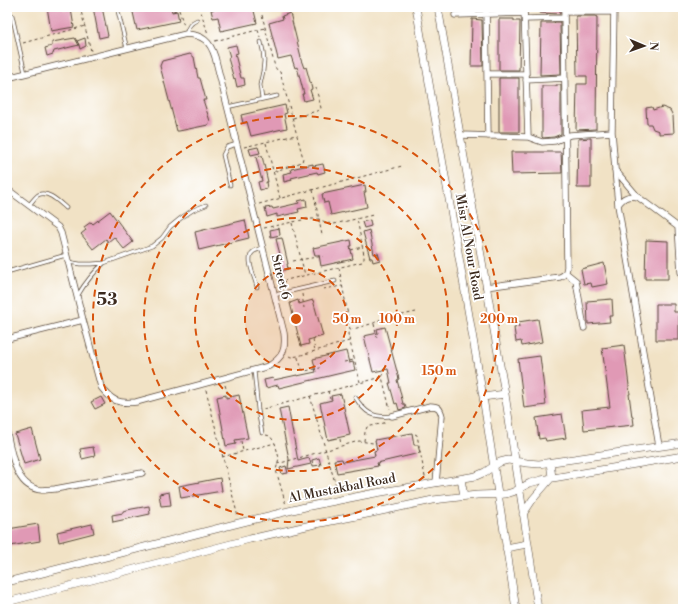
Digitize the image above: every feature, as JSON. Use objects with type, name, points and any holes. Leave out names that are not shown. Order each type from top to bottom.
[{"type":"street","name":"Misr Al Nour Road","points":[[416,7],[483,398],[516,609]]},
{"type":"street","name":"Misr Al Nour Road","points":[[438,7],[505,394],[538,609]]},
{"type":"street","points":[[486,7],[488,136]]},
{"type":"street","points":[[455,15],[614,9],[612,132],[618,205],[659,446]]},
{"type":"street","points":[[486,287],[560,277],[564,276],[566,273],[564,12]]},
{"type":"street","points":[[524,13],[528,137]]},
{"type":"street","points":[[7,78],[186,34],[194,34],[209,42]]},
{"type":"street","name":"Street 6","points":[[209,42],[213,49],[284,333],[285,343],[283,352]]},
{"type":"street","points":[[487,74],[526,74]]},
{"type":"street","points":[[526,80],[565,78]]},
{"type":"street","points":[[460,135],[528,137],[542,142],[555,141],[570,136],[612,132]]},
{"type":"street","points":[[615,170],[638,197],[680,228],[681,272],[683,279]]},
{"type":"street","points":[[7,189],[58,227],[61,233],[82,320],[101,387],[107,395],[116,401],[126,403],[136,402],[269,366],[277,361],[283,352]]},
{"type":"street","points":[[618,205],[626,197],[638,197]]},
{"type":"street","points":[[566,273],[576,281],[584,328]]},
{"type":"street","points":[[7,339],[82,320]]},
{"type":"street","points":[[483,398],[505,394]]},
{"type":"street","points":[[392,416],[430,406],[436,406],[440,409],[442,416],[436,483]]},
{"type":"street","points":[[7,433],[14,464],[19,476],[29,486],[42,490],[142,473]]},
{"type":"street","name":"Al Mustakbal Road","points":[[7,582],[287,511],[476,476],[500,462],[508,460],[539,464],[550,463],[683,443]]},
{"type":"street","points":[[7,602],[250,538],[433,500],[464,496],[506,494],[530,483],[552,477],[683,456]]},
{"type":"street","points":[[550,463],[552,477]]},
{"type":"street","points":[[523,514],[533,498],[552,477]]},
{"type":"street","points":[[461,479],[464,496]]},
{"type":"street","points":[[506,548],[527,544]]},
{"type":"lane","points":[[117,7],[127,49]]},
{"type":"lane","points":[[12,15],[25,73]]},
{"type":"lane","points":[[186,34],[188,27],[197,20]]},
{"type":"lane","points":[[261,42],[264,61],[260,85],[262,99]]},
{"type":"lane","points":[[227,107],[277,96]]},
{"type":"lane","points":[[230,184],[223,155],[227,147],[237,146]]},
{"type":"lane","points":[[29,205],[38,196],[44,194],[50,196],[66,208]]},
{"type":"lane","points":[[68,262],[92,264],[104,262],[152,246],[181,218],[193,210],[206,205]]},
{"type":"lane","points":[[257,286],[249,261],[253,252],[263,248]]},
{"type":"lane","points":[[7,272],[66,256]]},
{"type":"lane","points":[[77,296],[89,278],[104,262]]},
{"type":"lane","points":[[274,295],[335,281]]},
{"type":"lane","points":[[254,370],[262,433]]},
{"type":"lane","points":[[355,397],[361,406],[370,414],[380,417],[392,416]]},
{"type":"path","points":[[80,7],[92,57]]},
{"type":"path","points":[[173,11],[179,10],[186,34]]},
{"type":"path","points":[[201,12],[209,42],[265,28]]},
{"type":"path","points":[[262,15],[275,67],[280,72],[303,158],[302,162],[273,172]]},
{"type":"path","points":[[19,44],[85,26]]},
{"type":"path","points":[[258,30],[261,42]]},
{"type":"path","points":[[292,118],[320,110],[321,108],[316,88]]},
{"type":"path","points":[[237,146],[266,142],[297,135]]},
{"type":"path","points":[[266,142],[280,199]]},
{"type":"path","points":[[252,206],[402,166]]},
{"type":"path","points":[[313,190],[322,235]]},
{"type":"path","points":[[258,230],[307,219],[319,219],[327,223],[334,224],[374,215]]},
{"type":"path","points":[[286,292],[284,282],[286,280],[362,262],[364,259],[357,219]]},
{"type":"path","points":[[292,222],[305,275]]},
{"type":"path","points":[[351,250],[362,247]]},
{"type":"path","points":[[293,261],[323,256]]},
{"type":"path","points":[[339,267],[350,326],[348,334],[349,341],[360,382]]},
{"type":"path","points":[[301,294],[304,308]]},
{"type":"path","points":[[349,330],[380,320],[416,312]]},
{"type":"path","points":[[374,323],[377,338]]},
{"type":"path","points":[[313,340],[315,351]]},
{"type":"path","points":[[283,352],[291,357],[298,356],[349,341]]},
{"type":"path","points":[[298,356],[302,369],[305,371],[320,368]]},
{"type":"path","points":[[344,362],[354,360]]},
{"type":"path","points":[[384,368],[384,373],[382,376],[392,416]]},
{"type":"path","points":[[258,410],[382,376]]},
{"type":"path","points":[[223,378],[228,395]]},
{"type":"path","points":[[204,384],[239,523]]},
{"type":"path","points":[[328,391],[330,398]]},
{"type":"path","points":[[310,396],[340,500]]},
{"type":"path","points":[[262,433],[270,436],[275,442],[279,458],[276,470],[287,511]]},
{"type":"path","points":[[415,434],[417,435],[427,484]]},
{"type":"path","points":[[340,439],[342,446]]},
{"type":"path","points":[[241,441],[243,451]]},
{"type":"path","points":[[277,464],[359,441],[373,442]]},
{"type":"path","points":[[222,457],[275,442]]},
{"type":"building","points":[[47,7],[64,7],[64,10],[71,9],[74,27],[51,31]]},
{"type":"building","points":[[93,7],[102,7],[108,36],[99,38]]},
{"type":"building","points":[[171,7],[172,12],[177,11],[179,21],[137,30],[132,8]]},
{"type":"building","points":[[226,7],[253,7],[257,23],[221,31],[218,17],[213,18],[211,10]]},
{"type":"building","points":[[540,7],[560,7],[560,14],[540,13]]},
{"type":"building","points":[[290,13],[300,57],[304,68],[306,67],[312,89],[310,90],[313,99],[304,101],[302,94],[304,94],[297,67],[295,68],[291,56],[278,59],[269,23],[283,19],[282,16]]},
{"type":"building","points":[[576,16],[597,17],[596,129],[576,130],[577,84],[587,84],[587,76],[577,76]]},
{"type":"building","points":[[472,19],[482,20],[483,66],[471,66]]},
{"type":"building","points":[[499,19],[514,19],[514,21],[520,21],[519,70],[499,70]]},
{"type":"building","points":[[560,22],[561,74],[540,75],[541,23]]},
{"type":"building","points":[[75,38],[79,45],[54,51],[53,54],[47,56],[45,48],[52,46],[52,42]]},
{"type":"building","points":[[85,38],[86,46],[80,49],[77,41]]},
{"type":"building","points":[[236,45],[238,53],[235,54],[241,78],[244,78],[245,85],[237,87],[228,58],[230,57],[227,47]]},
{"type":"building","points":[[190,54],[194,57],[198,78],[200,78],[206,100],[203,100],[210,121],[208,125],[177,131],[160,66],[162,61]]},
{"type":"building","points":[[499,78],[519,78],[519,132],[499,132]]},
{"type":"building","points":[[561,85],[561,134],[554,137],[543,138],[542,86]]},
{"type":"building","points":[[285,105],[287,113],[284,114],[287,128],[251,136],[247,122],[243,123],[241,115]]},
{"type":"building","points":[[652,107],[653,110],[662,107],[670,110],[673,116],[674,133],[659,134],[659,131],[653,129],[651,124],[647,124],[646,108]]},
{"type":"building","points":[[591,138],[591,188],[577,188],[578,139]]},
{"type":"building","points":[[258,147],[260,153],[251,155],[249,149]]},
{"type":"building","points":[[511,152],[561,152],[562,173],[512,174]]},
{"type":"building","points":[[262,156],[268,182],[266,182],[267,188],[260,190],[258,182],[262,181],[256,157]]},
{"type":"building","points":[[313,164],[313,166],[323,164],[325,172],[318,174],[317,172],[291,178],[292,180],[284,182],[283,174],[292,172],[291,169]]},
{"type":"building","points":[[365,185],[366,192],[364,192],[367,207],[331,215],[328,202],[324,203],[322,194]]},
{"type":"building","points":[[306,199],[307,207],[298,209],[299,212],[277,217],[277,214],[267,217],[265,208],[272,207],[273,209],[299,203],[298,201]]},
{"type":"building","points":[[110,211],[133,242],[124,249],[114,237],[108,242],[106,239],[93,249],[81,234],[86,230],[84,227],[91,222],[93,224]]},
{"type":"building","points":[[245,220],[249,238],[199,250],[195,232]]},
{"type":"building","points":[[370,220],[371,226],[364,228],[362,222]]},
{"type":"building","points":[[279,228],[280,235],[271,237],[270,230]]},
{"type":"building","points":[[369,230],[374,254],[378,253],[380,260],[373,262],[372,258],[370,258],[363,232]]},
{"type":"building","points":[[282,238],[288,269],[281,271],[279,263],[282,262],[276,239]]},
{"type":"building","points":[[351,240],[352,246],[350,246],[353,259],[321,266],[319,255],[315,255],[313,248]]},
{"type":"building","points":[[646,240],[668,241],[668,279],[645,279]]},
{"type":"building","points":[[604,263],[608,284],[592,287],[591,283],[584,284],[581,269]]},
{"type":"building","points":[[612,299],[613,316],[609,316],[610,322],[588,324],[587,301]]},
{"type":"building","points":[[298,300],[299,304],[313,300],[323,336],[308,340],[309,344],[301,346],[290,303]]},
{"type":"building","points":[[656,304],[674,304],[674,312],[679,312],[679,340],[656,340]]},
{"type":"building","points":[[538,319],[542,342],[522,346],[521,341],[516,342],[514,328],[519,327],[518,322]]},
{"type":"building","points":[[385,327],[399,379],[397,380],[403,404],[405,404],[406,408],[399,410],[397,403],[395,404],[389,383],[391,383],[388,369],[373,372],[364,336],[378,333],[377,329]]},
{"type":"building","points":[[624,345],[634,425],[584,430],[582,410],[610,407],[602,348]]},
{"type":"building","points":[[346,351],[349,363],[353,362],[355,370],[279,388],[278,385],[266,388],[264,380],[273,378],[274,380],[316,372],[313,359]]},
{"type":"building","points":[[540,356],[546,405],[524,408],[518,359]]},
{"type":"building","points":[[341,394],[350,435],[328,440],[320,403],[332,400],[331,396]]},
{"type":"building","points":[[226,395],[226,398],[239,395],[248,438],[235,440],[236,444],[226,446],[217,397]]},
{"type":"building","points":[[101,397],[105,404],[95,409],[91,402]]},
{"type":"building","points":[[288,407],[298,461],[309,458],[311,464],[288,469],[289,459],[279,409]]},
{"type":"building","points":[[562,414],[566,438],[546,441],[545,438],[539,439],[536,418]]},
{"type":"building","points":[[32,429],[40,459],[24,464],[15,434]]},
{"type":"building","points":[[412,433],[414,445],[418,445],[420,453],[377,463],[378,466],[337,473],[334,460],[342,459],[343,462],[375,456],[374,451],[377,450],[375,440]]},
{"type":"building","points":[[93,447],[95,456],[82,459],[80,449]]},
{"type":"building","points":[[319,458],[321,465],[313,466],[312,460]]},
{"type":"building","points":[[286,466],[288,473],[282,474],[280,468]]},
{"type":"building","points":[[220,478],[222,491],[181,498],[179,486]]},
{"type":"building","points":[[169,492],[171,505],[161,506],[159,494]]},
{"type":"building","points":[[149,506],[150,514],[113,522],[112,515],[123,513],[123,511]]},
{"type":"building","points":[[38,524],[40,541],[10,546],[8,529]]},
{"type":"building","points":[[92,524],[94,533],[59,542],[57,532]]},
{"type":"district","name":"53","points":[[107,300]]}]
